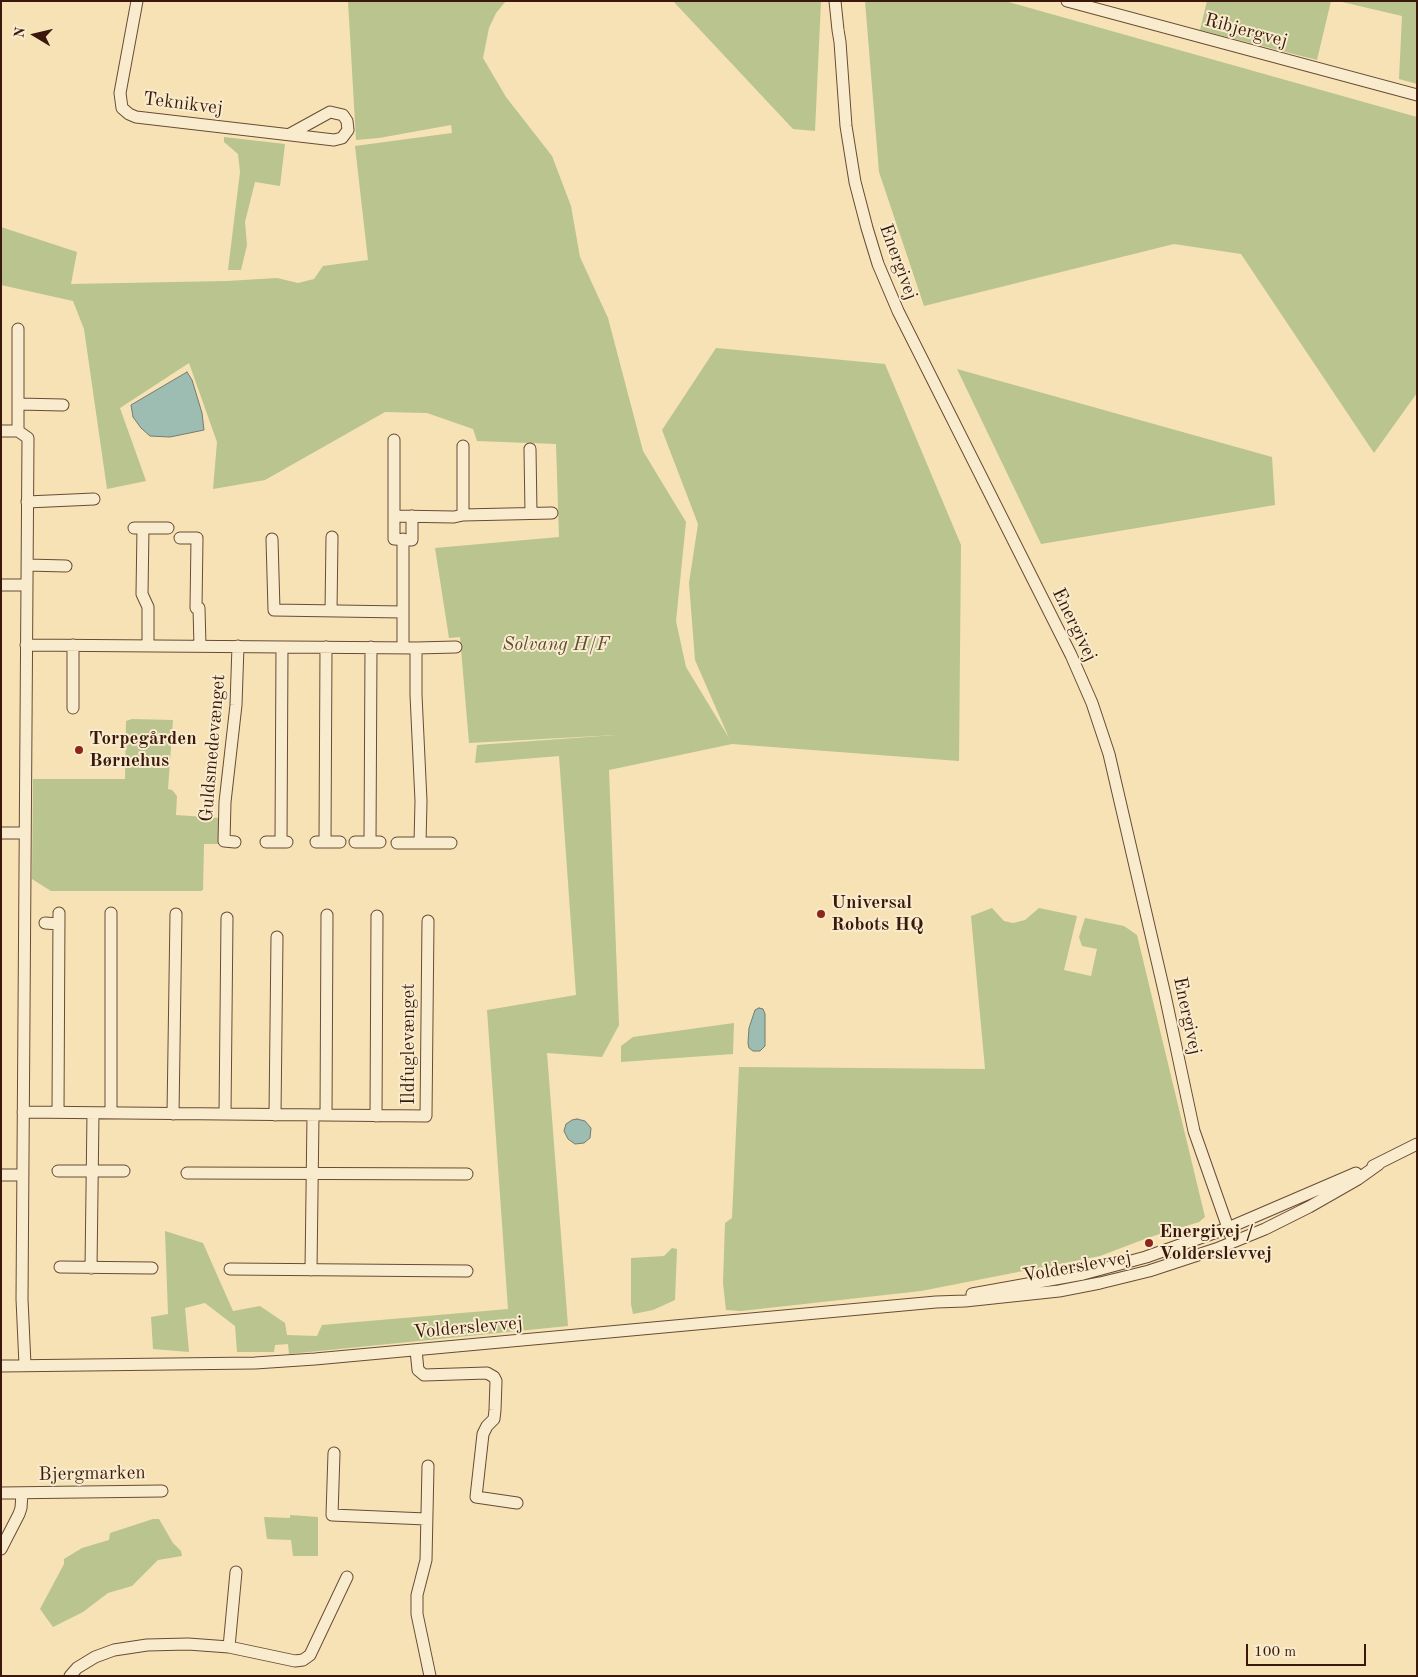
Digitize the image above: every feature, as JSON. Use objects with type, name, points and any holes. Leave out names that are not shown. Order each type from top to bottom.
[{"type":"street","name":"Teknikvej","points":[[137,1],[120,93],[122,108],[136,117],[290,134]]},
{"type":"street","name":"Energivej","points":[[835,1],[847,136],[866,228],[878,264],[898,311],[1070,655],[1092,703],[1109,754],[1165,995],[1194,1131],[1233,1242]]},
{"type":"street","name":"Energivej","points":[[840,42],[842,1]]},
{"type":"street","name":"Ribjergvej","points":[[1067,1],[1417,95]]},
{"type":"street","points":[[18,329],[18,431]]},
{"type":"street","points":[[18,404],[63,405]]},
{"type":"street","points":[[1,431],[18,431],[28,438],[21,1365]]},
{"type":"street","points":[[394,440],[394,539],[412,540],[412,516]]},
{"type":"street","points":[[463,446],[463,515]]},
{"type":"street","points":[[530,449],[531,513]]},
{"type":"street","points":[[27,502],[94,499]]},
{"type":"street","points":[[394,516],[454,517],[463,515],[552,513]]},
{"type":"street","points":[[148,646],[148,607],[142,594],[139,528],[168,528]]},
{"type":"street","points":[[331,611],[332,537]]},
{"type":"street","points":[[180,538],[197,538],[196,608],[199,608],[200,646]]},
{"type":"street","points":[[272,539],[274,610],[403,612]]},
{"type":"street","points":[[403,540],[403,648]]},
{"type":"street","points":[[27,565],[66,566]]},
{"type":"street","points":[[1,585],[27,585]]},
{"type":"street","name":"Guldsmedevænget","points":[[26,644],[403,648],[456,646]]},
{"type":"street","points":[[72,708],[73,645]]},
{"type":"street","name":"Guldsmedevænget","points":[[235,842],[224,841],[225,802],[236,704],[238,646]]},
{"type":"street","points":[[266,842],[285,842],[282,647]]},
{"type":"street","points":[[326,647],[320,842],[340,842]]},
{"type":"street","points":[[355,842],[375,842],[372,647]]},
{"type":"street","points":[[416,648],[420,843]]},
{"type":"street","points":[[60,686],[73,686]]},
{"type":"street","points":[[1,833],[25,833]]},
{"type":"street","points":[[397,842],[451,843]]},
{"type":"street","points":[[173,1114],[176,914]]},
{"type":"street","points":[[326,1115],[327,915]]},
{"type":"street","name":"Ildfuglevænget","points":[[376,1116],[377,916]]},
{"type":"street","points":[[225,1114],[227,918]]},
{"type":"street","points":[[45,923],[59,919],[58,1112]]},
{"type":"street","points":[[108,921],[111,1113]]},
{"type":"street","name":"Ildfuglevænget","points":[[23,1112],[426,1116],[428,921]]},
{"type":"street","points":[[275,1115],[277,937]]},
{"type":"street","points":[[91,1268],[93,1113]]},
{"type":"street","points":[[312,1270],[313,1115]]},
{"type":"street","name":"Volderslevvej","points":[[936,1302],[1083,1274],[1146,1258],[1228,1228],[1379,1164],[1417,1144]]},
{"type":"street","name":"Volderslevvej","points":[[1,1366],[255,1363],[1040,1293],[1100,1283],[1149,1271],[1233,1242],[1309,1207],[1358,1179],[1379,1164]]},
{"type":"street","points":[[58,1170],[124,1171]]},
{"type":"street","points":[[186,1172],[467,1174]]},
{"type":"street","points":[[1,1175],[23,1175]]},
{"type":"street","points":[[1040,1293],[1148,1264],[1214,1242],[1226,1235],[1228,1228]]},
{"type":"street","points":[[60,1267],[152,1268]]},
{"type":"street","points":[[230,1269],[467,1271]]},
{"type":"street","points":[[416,1350],[418,1370],[424,1375],[487,1373],[494,1377],[496,1381],[494,1419],[487,1426],[483,1434],[476,1496],[517,1503]]},
{"type":"street","points":[[334,1453],[332,1515],[426,1519]]},
{"type":"street","points":[[428,1466],[426,1560],[417,1595],[417,1614],[430,1676]]},
{"type":"street","name":"Bjergmarken","points":[[1,1493],[162,1490]]},
{"type":"street","name":"Bjergmarken","points":[[1,1549],[19,1514],[22,1492]]},
{"type":"street","points":[[229,1647],[236,1572]]},
{"type":"street","points":[[70,1676],[78,1668],[95,1657],[114,1650],[147,1645],[188,1644],[229,1647],[303,1660],[310,1655],[347,1577]]},
{"type":"green space","name":"Solvang H/F","points":[[348,1],[506,1],[496,13],[489,28],[483,58],[506,97],[552,156],[571,206],[580,257],[608,318],[643,451],[686,522],[676,621],[686,667],[729,738],[695,660],[689,583],[698,524],[662,430],[716,348],[885,364],[961,545],[959,761],[732,744],[609,770],[619,1025],[602,1057],[547,1053],[568,1326],[289,1354],[288,1344],[275,1345],[274,1352],[237,1352],[235,1326],[205,1303],[185,1308],[189,1352],[153,1349],[151,1317],[168,1314],[165,1231],[203,1243],[233,1311],[260,1306],[285,1323],[287,1335],[317,1336],[322,1325],[508,1309],[487,1010],[576,995],[559,756],[475,763],[477,745],[616,735],[469,743],[460,637],[449,638],[435,548],[559,537],[556,444],[477,441],[473,429],[427,413],[385,412],[265,480],[213,489],[217,442],[189,363],[120,408],[146,481],[107,489],[84,329],[73,301],[1,285],[1,227],[77,252],[71,284],[227,281],[277,278],[298,283],[314,279],[323,266],[368,260],[355,146],[452,133],[451,125],[379,138],[356,140]]},
{"type":"green space","points":[[673,1],[821,1],[815,131],[793,129]]},
{"type":"green space","points":[[865,1],[1005,1],[1417,117],[1417,393],[1374,453],[1241,254],[1174,244],[924,306],[879,172]]},
{"type":"green space","points":[[1207,1],[1331,1],[1317,60],[1200,30]]},
{"type":"green space","points":[[1338,1],[1417,1],[1417,84],[1399,79],[1402,16]]},
{"type":"green space","points":[[224,137],[285,144],[280,186],[255,182],[245,222],[247,245],[241,270],[228,270],[240,172],[238,154],[224,142]]},
{"type":"green space","points":[[957,369],[1272,457],[1275,505],[1041,544]]},
{"type":"green space","points":[[132,719],[173,720],[168,789],[172,790],[177,796],[176,815],[220,818],[219,844],[204,844],[203,890],[51,891],[32,879],[33,779],[125,779],[126,721]]},
{"type":"green space","points":[[992,908],[1004,921],[1013,923],[1025,920],[1039,908],[1077,916],[1064,970],[1091,976],[1097,949],[1082,946],[1079,937],[1085,918],[1124,926],[1137,935],[1205,1217],[1199,1222],[1150,1237],[1100,1256],[921,1291],[741,1311],[726,1310],[723,1283],[725,1223],[732,1218],[739,1067],[985,1069],[971,916]]},
{"type":"green space","points":[[734,1023],[733,1054],[621,1062],[621,1046],[633,1037]]},
{"type":"green space","points":[[672,1248],[677,1249],[675,1300],[653,1310],[633,1314],[631,1304],[631,1258],[664,1256]]},
{"type":"green space","points":[[290,1515],[318,1517],[318,1556],[293,1556],[291,1540],[267,1539],[264,1517],[290,1518]]},
{"type":"green space","points":[[153,1519],[159,1519],[173,1543],[181,1551],[182,1556],[158,1560],[132,1586],[108,1593],[83,1612],[53,1627],[40,1609],[64,1564],[64,1559],[82,1548],[109,1540],[110,1533]]},
{"type":"water","points":[[187,372],[192,380],[202,413],[204,430],[170,437],[150,436],[133,417],[131,405]]},
{"type":"water","points":[[763,1009],[765,1014],[765,1046],[760,1051],[753,1051],[749,1048],[748,1043],[749,1028],[755,1010]]},
{"type":"water","points":[[577,1119],[585,1121],[591,1128],[590,1138],[584,1143],[575,1144],[568,1139],[564,1131],[566,1124]]},
{"type":"place","name":"Torpegården Børnehus","points":[[79,750]]},
{"type":"place","name":"Universal Robots HQ","points":[[821,914]]},
{"type":"place","name":"Energivej / Volderslevvej","points":[[1149,1243]]}]
